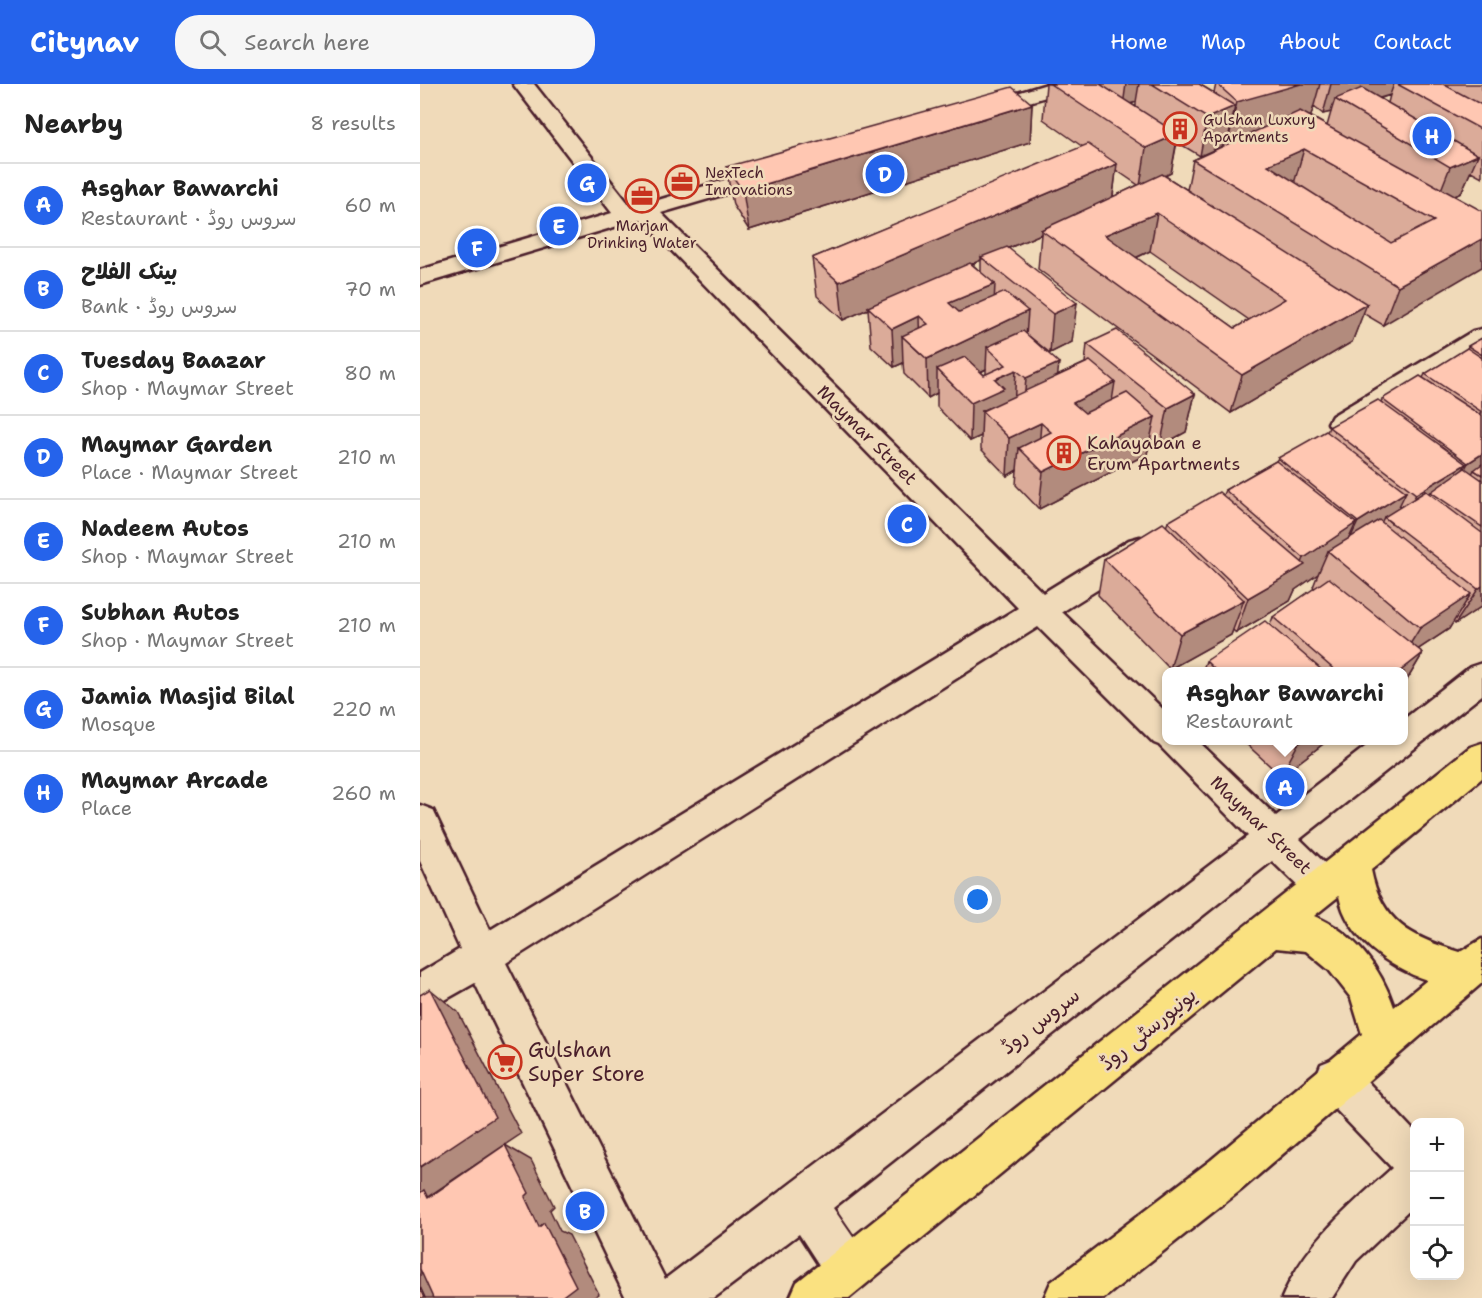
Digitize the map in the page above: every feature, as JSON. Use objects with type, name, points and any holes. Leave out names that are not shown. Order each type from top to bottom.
[{"type":"main road","name":"یونیورسٹی روڈ","points":[[813,1298],[1482,758]]},
{"type":"main road","points":[[1337,874],[1379,931],[1414,957],[1473,965]]},
{"type":"main road","points":[[1270,929],[1314,934],[1343,957],[1368,988],[1384,1040]]},
{"type":"main road","points":[[1067,1298],[1226,1175],[1336,1079],[1473,965]]},
{"type":"street","name":"Maymar Street","points":[[523,84],[636,214],[1162,729]]},
{"type":"street","points":[[966,115],[1069,84]]},
{"type":"street","points":[[422,275],[795,166]]},
{"type":"street","points":[[1321,436],[1482,337]]},
{"type":"street","points":[[420,995],[1160,535]]},
{"type":"street","points":[[1408,735],[1482,676]]},
{"type":"street","name":"Maymar Street","points":[[1178,745],[1275,839],[1337,874]]},
{"type":"street","name":"سروس روڈ","points":[[677,1298],[804,1203],[1395,745]]},
{"type":"street","points":[[420,821],[483,957],[650,1298]]},
{"type":"street","points":[[1336,1079],[1410,1157]]},
{"type":"street","points":[[1305,1298],[1340,1245],[1410,1181]]},
{"type":"street","points":[[804,1203],[848,1269]]},
{"type":"building","points":[[1050,84],[1100,84],[1178,134],[1146,148]]},
{"type":"building","points":[[1152,84],[1199,84],[1235,106],[1207,118]]},
{"type":"building","points":[[1217,84],[1301,84],[1237,102]]},
{"type":"building","points":[[1397,84],[1443,84],[1482,105],[1482,130]]},
{"type":"building","points":[[1012,87],[1032,104],[743,191],[726,167]]},
{"type":"building","points":[[1362,88],[1478,155],[1450,167],[1335,99]]},
{"type":"building","points":[[1300,111],[1482,211],[1482,239],[1398,286],[1193,160]],"holes":[[[1304,149],[1434,221],[1391,243],[1268,165]]]},
{"type":"building","points":[[1088,144],[1117,164],[839,282],[812,258]]},
{"type":"building","points":[[1162,174],[1367,304],[1242,375],[1041,230]],"holes":[[[1157,213],[1285,299],[1235,328],[1105,235]]]},
{"type":"building","points":[[1007,247],[1077,303],[1053,314],[981,257]]},
{"type":"building","points":[[970,263],[995,284],[949,303],[959,312],[1005,292],[1028,311],[927,359],[902,336],[928,324],[919,316],[892,329],[868,307]]},
{"type":"building","points":[[1117,330],[1195,394],[1168,408],[1087,344]]},
{"type":"building","points":[[1023,331],[1059,363],[1026,378],[1016,370],[995,379],[1004,388],[971,403],[937,369],[965,357],[984,375],[1006,365],[987,347]]},
{"type":"building","points":[[1482,338],[1482,355],[1468,346]]},
{"type":"building","points":[[1467,348],[1482,358],[1482,412],[1425,374]]},
{"type":"building","points":[[1090,361],[1115,382],[1073,403],[1085,413],[1127,393],[1155,417],[1043,472],[1019,448],[1051,432],[1041,423],[1009,438],[982,411]]},
{"type":"building","points":[[1420,376],[1482,416],[1482,454],[1468,463],[1382,399]]},
{"type":"building","points":[[1378,400],[1466,464],[1416,494],[1329,427]]},
{"type":"building","points":[[1326,431],[1406,492],[1358,522],[1278,458]]},
{"type":"building","points":[[1276,461],[1356,523],[1304,558],[1225,490]]},
{"type":"building","points":[[1482,464],[1482,475],[1474,470]]},
{"type":"building","points":[[1465,468],[1482,480],[1482,527],[1431,492]]},
{"type":"building","points":[[1426,491],[1482,533],[1482,586],[1478,589],[1384,517]]},
{"type":"building","points":[[1219,492],[1305,565],[1248,598],[1168,522]]},
{"type":"building","points":[[1379,520],[1471,594],[1420,628],[1328,551]]},
{"type":"building","points":[[1163,523],[1244,600],[1180,634],[1104,559]]},
{"type":"building","points":[[1329,578],[1423,653],[1405,667],[1331,667],[1273,617]]},
{"type":"building","points":[[1265,621],[1318,667],[1212,667],[1206,661]]},
{"type":"building","points":[[430,989],[495,1117],[420,1167],[420,995]]},
{"type":"building","points":[[505,1145],[529,1193],[525,1197],[539,1227],[544,1223],[576,1286],[560,1298],[433,1298],[420,1269],[420,1193],[424,1190],[428,1198]]},
{"type":"building","points":[[420,1287],[425,1298],[420,1298]]},
{"type":"place","name":"Gulshan Luxury Apartments","points":[[1180,129]]},
{"type":"place","name":"Maymar Arcade","points":[[1432,136]]},
{"type":"place","name":"Maymar Garden","points":[[885,174]]},
{"type":"place","name":"NexTech Innovations","points":[[682,182]]},
{"type":"place","name":"Jamia Masjid Bilal","points":[[587,183]]},
{"type":"place","name":"Marjan Drinking Water","points":[[642,196]]},
{"type":"place","name":"Nadeem Autos","points":[[559,226]]},
{"type":"place","name":"Subhan Autos","points":[[477,248]]},
{"type":"place","name":"Kahayaban e Erum Apartments","points":[[1064,453]]},
{"type":"place","name":"Tuesday Baazar","points":[[907,524]]},
{"type":"place","name":"Asghar Bawarchi","points":[[1285,787]]},
{"type":"place","name":"Gulshan Super Store","points":[[505,1062]]},
{"type":"place","name":"بینک الفلاح","points":[[585,1211]]}]
